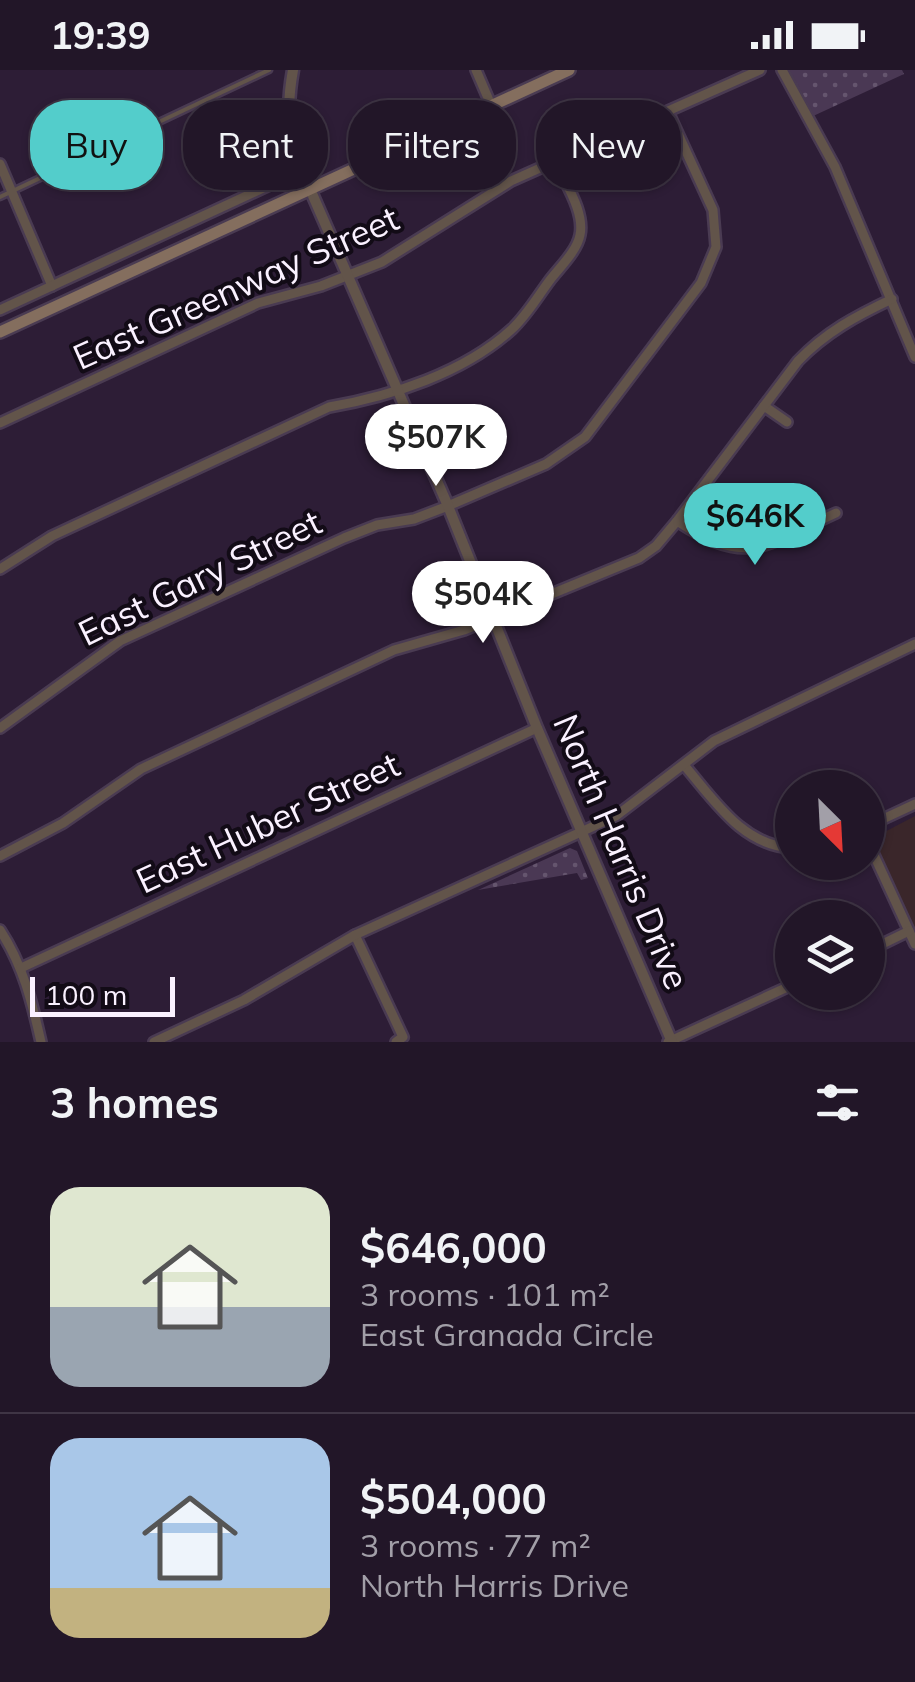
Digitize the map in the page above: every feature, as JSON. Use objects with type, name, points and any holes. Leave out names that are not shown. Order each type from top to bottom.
[{"type":"main road","points":[[502,100],[568,70]]},
{"type":"main road","points":[[0,332],[306,190]]},
{"type":"street","name":"North Harris Drive","points":[[290,100],[293,70]]},
{"type":"street","points":[[476,70],[489,100]]},
{"type":"street","name":"East Greenway Street","points":[[681,106],[760,70]]},
{"type":"street","points":[[782,70],[835,167],[915,357]]},
{"type":"street","name":"East Gary Street","points":[[0,728],[120,641],[344,538],[378,525],[414,519],[546,464],[585,437],[702,283],[716,247],[713,210],[681,140]]},
{"type":"street","points":[[0,164],[52,286]]},
{"type":"street","name":"East Greenway Street","points":[[0,423],[258,303],[382,262],[510,181],[536,170]]},
{"type":"street","points":[[0,310],[259,190]]},
{"type":"street","name":"North Harris Drive","points":[[311,190],[448,506],[670,1041]]},
{"type":"street","points":[[0,569],[52,536],[329,407],[373,399],[474,357],[516,326],[580,238],[578,213],[568,190]]},
{"type":"street","points":[[0,856],[63,823],[141,769],[394,650],[431,642],[639,558],[656,546],[677,521],[816,343],[834,328],[892,299]]},
{"type":"street","points":[[764,406],[787,422]]},
{"type":"street","points":[[677,521],[708,541],[729,548],[754,548],[836,514]]},
{"type":"street","points":[[154,1042],[244,1000],[355,935],[616,816],[740,726],[915,644]]},
{"type":"street","name":"East Huber Street","points":[[21,968],[538,728]]},
{"type":"street","points":[[684,765],[750,837],[775,846]]},
{"type":"street","points":[[885,818],[915,804]]},
{"type":"street","points":[[885,879],[915,944]]},
{"type":"street","points":[[0,930],[21,968],[42,1042]]},
{"type":"street","points":[[885,943],[909,932]]},
{"type":"street","points":[[355,935],[402,1038],[396,1042]]},
{"type":"street","points":[[670,1041],[775,993]]},
{"type":"lane","points":[[0,197],[269,70]]},
{"type":"shaded area","points":[[789,70],[902,70],[904,74],[811,117]]},
{"type":"shaded area","points":[[915,816],[915,929],[885,865],[885,832]]},
{"type":"shaded area","points":[[570,848],[577,851],[588,878],[581,880],[577,873],[478,890]]}]
